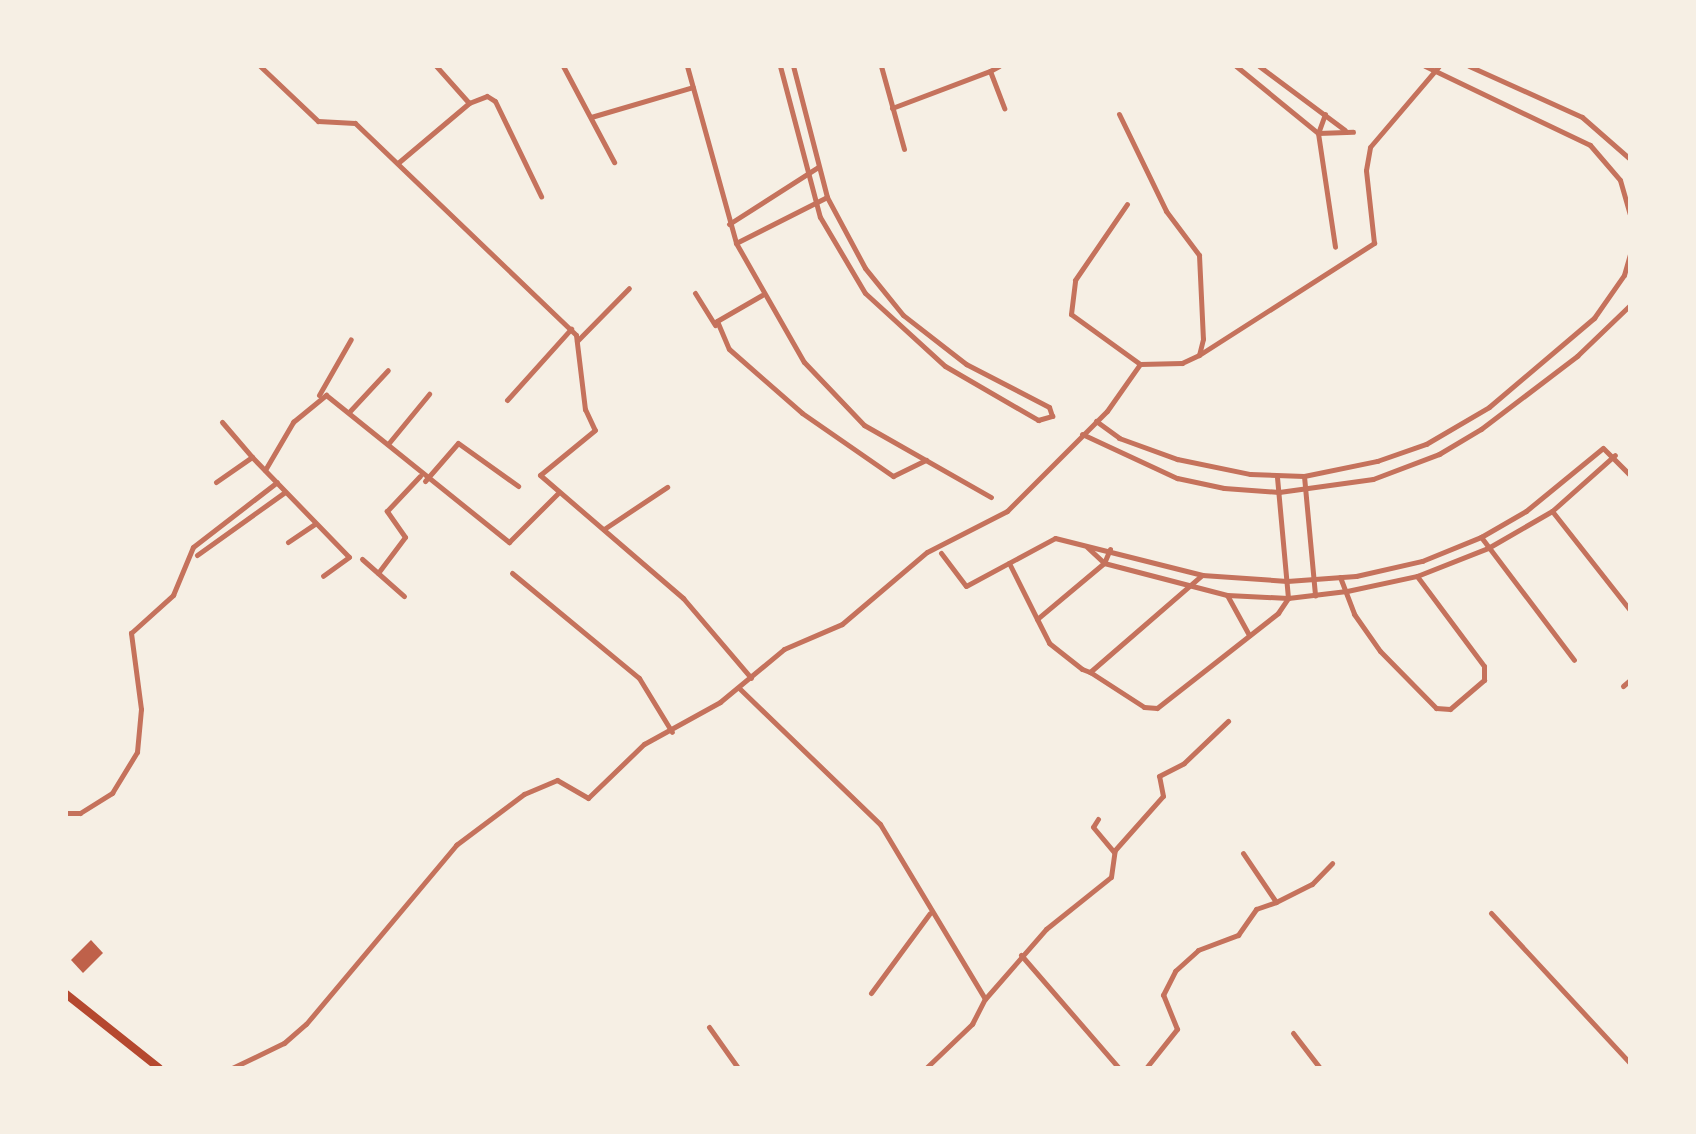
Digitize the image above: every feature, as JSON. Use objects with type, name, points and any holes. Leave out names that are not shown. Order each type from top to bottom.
[{"type":"main road","points":[[66,994],[159,1068]]},
{"type":"street","points":[[260,66],[318,121],[332,126],[351,120],[399,162],[571,329],[577,341],[585,408],[595,430],[540,475],[557,494],[604,530],[701,616],[751,678]]},
{"type":"street","points":[[436,66],[469,103]]},
{"type":"street","points":[[563,66],[614,162]]},
{"type":"street","points":[[687,66],[729,224],[762,295],[834,397],[864,425],[991,497]]},
{"type":"street","points":[[780,66],[815,202],[850,270],[898,327],[992,396],[1038,420],[1052,416],[1049,407],[966,364],[903,315],[865,268],[827,197],[793,66]]},
{"type":"street","points":[[881,66],[904,149]]},
{"type":"street","points":[[892,108],[999,66]]},
{"type":"street","points":[[1236,66],[1318,133],[1345,130],[1353,132]]},
{"type":"street","points":[[1259,66],[1345,130]]},
{"type":"street","points":[[1425,66],[1438,69],[1574,134],[1603,156],[1629,201],[1629,214]]},
{"type":"street","points":[[1469,66],[1582,117],[1629,159]]},
{"type":"street","points":[[1127,204],[1083,264],[1070,309],[1073,319],[1140,364],[1182,363],[1199,355],[1374,243],[1366,156],[1438,69]]},
{"type":"street","points":[[990,71],[1004,108]]},
{"type":"street","points":[[1271,95],[1280,82]]},
{"type":"street","points":[[591,117],[693,88]]},
{"type":"street","points":[[399,162],[469,103],[487,96],[495,101],[541,195]]},
{"type":"street","points":[[1119,114],[1166,211],[1199,254],[1197,297],[1205,324],[1199,355]]},
{"type":"street","points":[[1325,114],[1318,133],[1335,247]]},
{"type":"street","points":[[729,224],[818,167]]},
{"type":"street","points":[[736,243],[827,197]]},
{"type":"street","points":[[1096,421],[1103,429],[1177,459],[1277,476],[1304,476],[1426,444],[1489,407],[1594,318],[1624,275],[1629,254]]},
{"type":"street","points":[[577,341],[629,288]]},
{"type":"street","points":[[695,293],[715,325],[764,382],[893,476],[926,460]]},
{"type":"street","points":[[715,325],[762,295]]},
{"type":"street","points":[[1082,434],[1177,478],[1279,492],[1373,479],[1439,454],[1577,356],[1629,305]]},
{"type":"street","points":[[507,400],[571,329]]},
{"type":"street","points":[[265,470],[319,395],[351,339]]},
{"type":"street","points":[[232,1068],[284,1043],[306,1024],[456,845],[524,794],[559,779],[588,798],[644,744],[672,732],[739,688],[784,649],[842,624],[928,552],[1020,501],[1096,421],[1140,364]]},
{"type":"street","points":[[349,412],[388,370]]},
{"type":"street","points":[[388,444],[429,394]]},
{"type":"street","points":[[319,395],[349,412],[388,444],[422,478],[512,543],[557,494]]},
{"type":"street","points":[[222,422],[314,524],[349,557],[323,576]]},
{"type":"street","points":[[1096,441],[1103,429]]},
{"type":"street","points":[[378,573],[405,537],[387,511],[458,443],[518,486]]},
{"type":"street","points":[[941,553],[965,586],[1050,538],[1087,547],[1110,549],[1202,575],[1286,581],[1340,577],[1394,570],[1481,537],[1526,511],[1601,449],[1615,455],[1629,475]]},
{"type":"street","points":[[1087,547],[1104,563],[1227,595],[1288,598],[1344,591],[1417,576],[1488,548],[1552,511],[1615,455]]},
{"type":"street","points":[[216,482],[252,457]]},
{"type":"street","points":[[1277,476],[1288,598]]},
{"type":"street","points":[[1304,476],[1315,595]]},
{"type":"street","points":[[66,813],[86,810],[112,793],[136,752],[141,709],[131,633],[173,595],[193,547],[277,482]]},
{"type":"street","points":[[604,530],[667,488]]},
{"type":"street","points":[[197,555],[285,492]]},
{"type":"street","points":[[1552,511],[1629,610]]},
{"type":"street","points":[[288,542],[314,524]]},
{"type":"street","points":[[1481,537],[1574,660]]},
{"type":"street","points":[[1038,619],[1104,563],[1110,549]]},
{"type":"street","points":[[362,559],[404,596]]},
{"type":"street","points":[[1009,563],[1060,654],[1144,708],[1157,708],[1249,635],[1288,598]]},
{"type":"street","points":[[512,573],[639,678],[672,732]]},
{"type":"street","points":[[1090,671],[1202,575]]},
{"type":"street","points":[[1340,577],[1354,614],[1411,687],[1436,708],[1450,709],[1484,680],[1484,666],[1417,576]]},
{"type":"street","points":[[1227,595],[1249,635]]},
{"type":"street","points":[[1623,686],[1629,680]]},
{"type":"street","points":[[739,688],[870,812],[985,999]]},
{"type":"street","points":[[926,1068],[972,1024],[985,999],[1021,955],[1111,877],[1114,852],[1163,796],[1158,777],[1184,763],[1228,721]]},
{"type":"street","points":[[1098,819],[1093,827],[1114,852]]},
{"type":"street","points":[[1243,853],[1276,902]]},
{"type":"street","points":[[1146,1068],[1177,1029],[1175,1014],[1163,996],[1175,971],[1198,950],[1238,934],[1256,909],[1312,884],[1332,863]]},
{"type":"street","points":[[871,993],[930,913]]},
{"type":"street","points":[[1491,913],[1629,1063]]},
{"type":"street","points":[[1021,955],[1119,1068]]},
{"type":"street","points":[[709,1027],[738,1068]]},
{"type":"street","points":[[1293,1033],[1320,1068]]},
{"type":"building","points":[[91,940],[103,953],[83,973],[71,960]]}]
